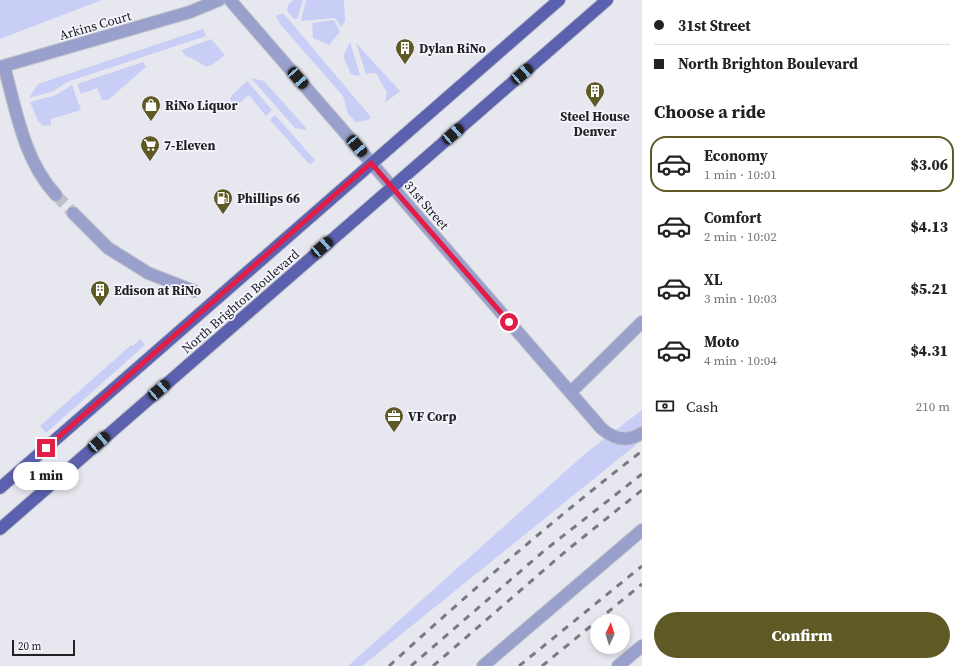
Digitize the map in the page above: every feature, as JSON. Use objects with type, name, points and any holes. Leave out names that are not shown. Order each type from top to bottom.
[{"type":"main road","name":"North Brighton Boulevard","points":[[0,488],[558,0]]},
{"type":"main road","name":"North Brighton Boulevard","points":[[1,525],[606,0]]},
{"type":"street","name":"Arkins Court","points":[[2,67],[190,12],[219,0]]},
{"type":"street","name":"31st Street","points":[[230,0],[602,429],[609,435],[618,439],[627,439],[642,433]]},
{"type":"street","points":[[2,67],[27,149],[44,183],[56,195]]},
{"type":"street","points":[[73,213],[113,251],[148,273],[194,291]]},
{"type":"street","points":[[570,392],[642,322]]},
{"type":"street","points":[[483,666],[642,530]]},
{"type":"street","points":[[618,666],[642,646]]},
{"type":"shaded area","points":[[0,0],[102,0],[0,39]]},
{"type":"shaded area","points":[[293,0],[303,0],[297,19],[294,19],[287,11],[288,5]]},
{"type":"shaded area","points":[[306,0],[344,0],[345,21],[341,27],[335,18],[301,21]]},
{"type":"shaded area","points":[[283,13],[371,117],[368,120],[356,122],[348,114],[343,96],[280,24],[276,16]]},
{"type":"shaded area","points":[[334,20],[340,32],[329,45],[313,38],[312,23]]},
{"type":"shaded area","points":[[203,29],[206,36],[67,82],[54,91],[29,98],[38,84]]},
{"type":"shaded area","points":[[211,39],[225,55],[212,65],[205,66],[185,56],[182,50]]},
{"type":"shaded area","points":[[350,42],[360,75],[356,76],[351,74],[343,56]]},
{"type":"shaded area","points":[[356,43],[400,91],[385,103],[387,93],[376,73],[366,74]]},
{"type":"shaded area","points":[[143,62],[146,67],[108,100],[102,100],[97,88],[81,94],[77,84]]},
{"type":"shaded area","points":[[251,78],[264,81],[306,128],[305,130],[295,128]]},
{"type":"shaded area","points":[[247,81],[272,110],[266,116],[249,95],[238,104],[234,105],[230,99],[232,95]]},
{"type":"shaded area","points":[[72,85],[81,110],[51,119],[51,125],[43,126],[38,121],[30,102],[56,95]]},
{"type":"shaded area","points":[[275,115],[315,160],[310,165],[270,120]]},
{"type":"shaded area","points":[[140,339],[145,345],[46,433],[40,426],[131,345],[133,346]]},
{"type":"shaded area","points":[[642,410],[642,440],[362,666],[348,666],[587,452]]},
{"type":"tunnel","points":[[56,195],[73,213]]},
{"type":"railway","points":[[389,666],[513,556],[642,451]]},
{"type":"railway","points":[[411,666],[545,550],[642,474]]},
{"type":"railway","points":[[433,666],[566,551],[642,490]]},
{"type":"railway","points":[[519,666],[642,566]]},
{"type":"railway","points":[[542,666],[642,584]]},
{"type":"place","name":"Dylan RiNo","points":[[405,65]]},
{"type":"place","name":"Steel House Denver","points":[[595,108]]},
{"type":"place","name":"RiNo Liquor","points":[[151,122]]},
{"type":"place","name":"7-Eleven","points":[[150,162]]},
{"type":"place","name":"Phillips 66","points":[[223,215]]},
{"type":"place","name":"Edison at RiNo","points":[[100,307]]},
{"type":"place","name":"VF Corp","points":[[394,433]]},
{"type":"route","points":[[46,448],[371,163],[509,322]]}]
